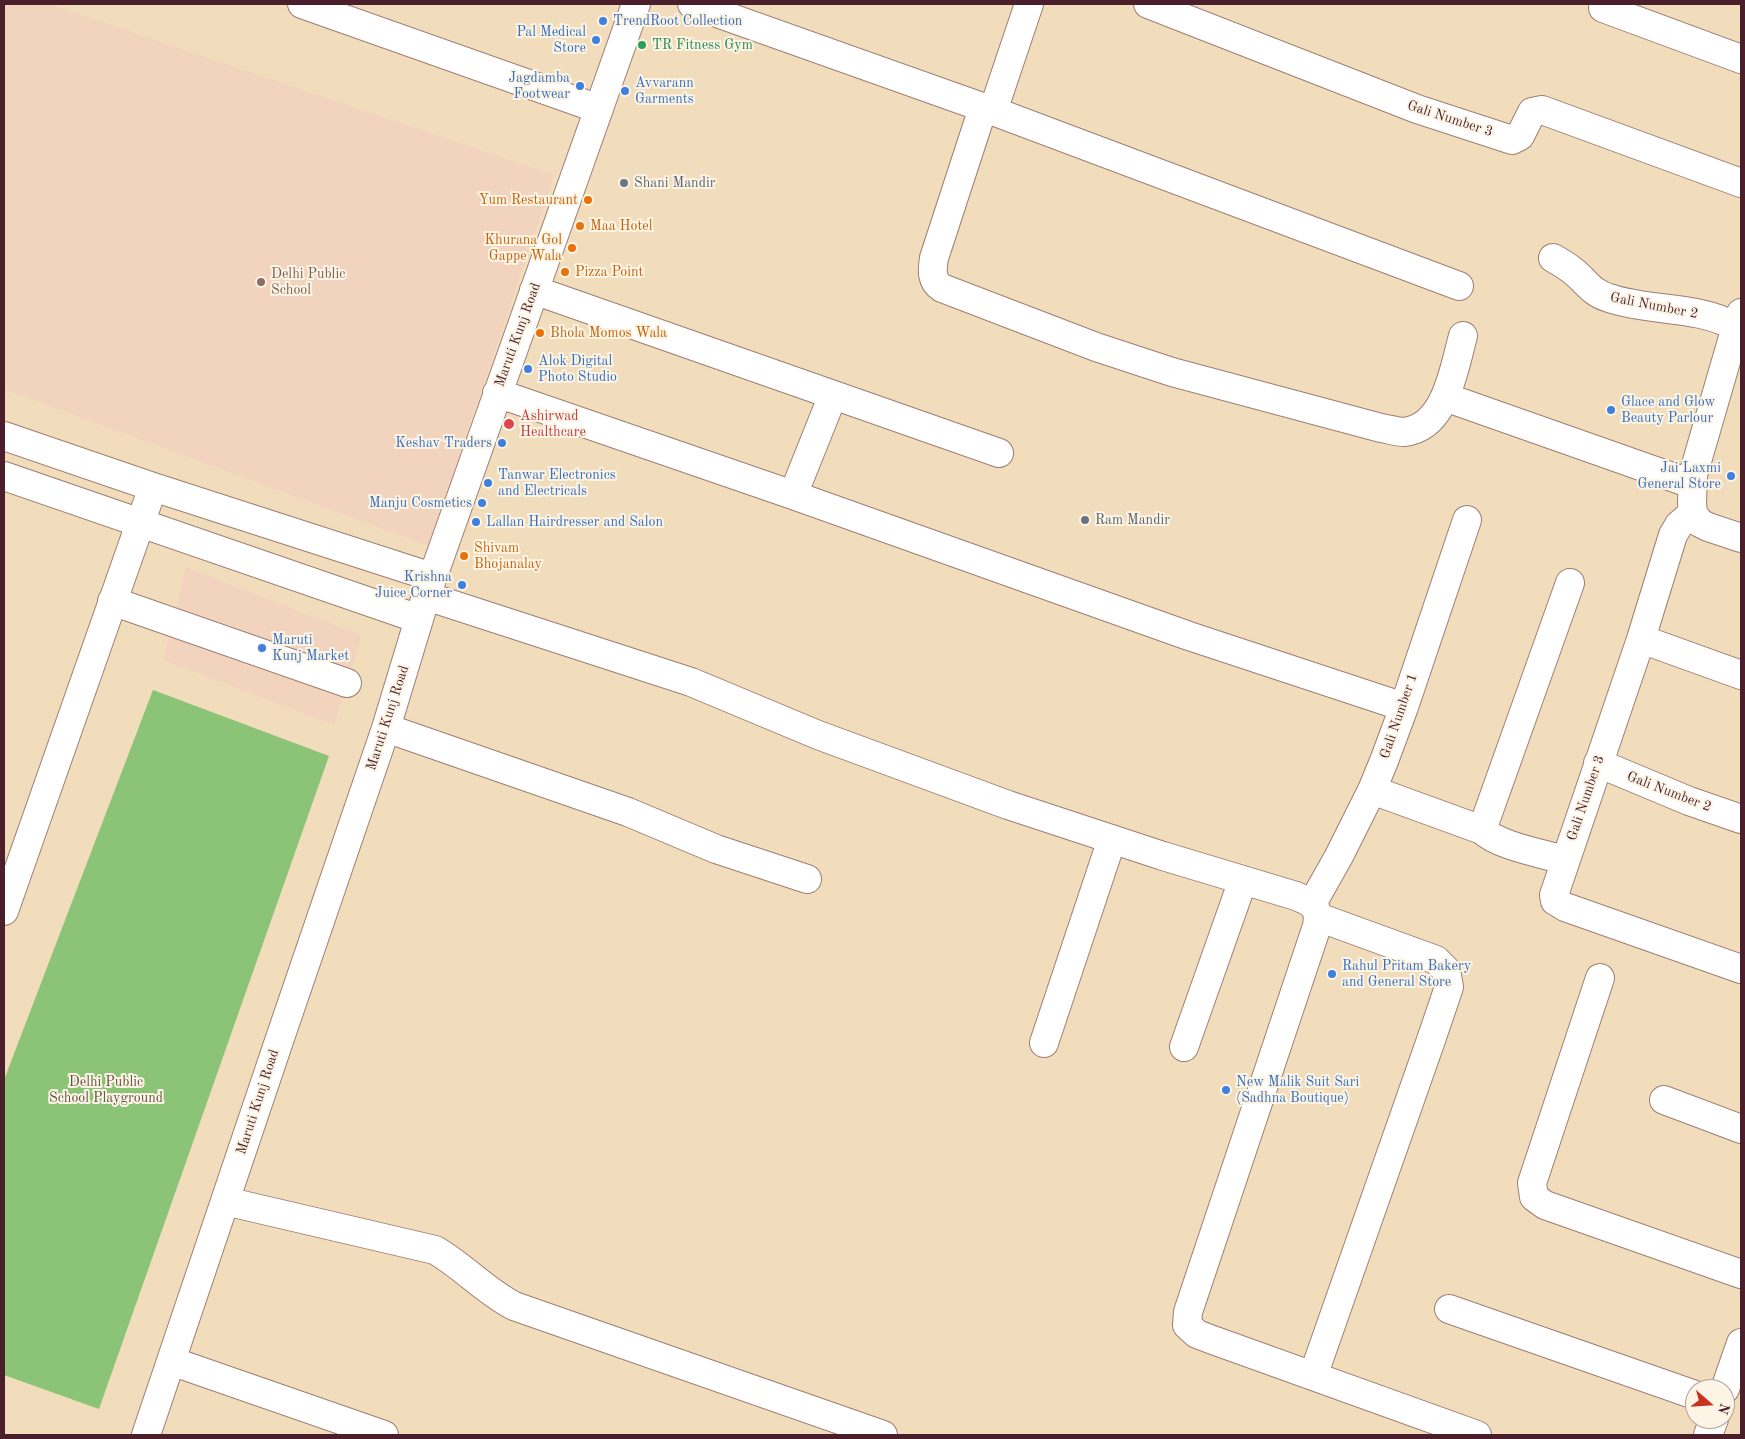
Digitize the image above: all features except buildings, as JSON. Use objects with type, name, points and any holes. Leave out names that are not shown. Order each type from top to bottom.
[{"type":"street","points":[[302,4],[600,109]]},
{"type":"street","name":"Maruti Kunj Road","points":[[146,1435],[386,728],[425,597],[636,4]]},
{"type":"street","points":[[692,4],[988,110],[1459,286]]},
{"type":"street","points":[[1029,4],[934,258],[932,267],[935,284],[1096,348],[1271,399],[1403,432],[1416,429],[1428,422],[1438,410],[1445,397],[1464,336]]},
{"type":"street","name":"Gali Number 3","points":[[1148,4],[1417,109],[1512,140],[1520,136],[1532,112],[1542,110],[1741,183]]},
{"type":"street","points":[[1603,8],[1741,59]]},
{"type":"street","name":"Gali Number 2","points":[[1553,258],[1573,271],[1589,288],[1610,299],[1640,306],[1712,316],[1722,320],[1738,320]]},
{"type":"street","points":[[534,290],[999,453]]},
{"type":"street","points":[[1738,320],[1692,484],[1693,513],[1700,523],[1741,538]]},
{"type":"street","points":[[497,393],[794,495],[1198,639],[1404,707]]},
{"type":"street","points":[[794,495],[832,395]]},
{"type":"street","points":[[1445,397],[1692,484]]},
{"type":"street","points":[[4,436],[153,487],[425,597]]},
{"type":"street","points":[[4,476],[140,523],[425,597],[691,682],[818,735],[1008,805],[1296,896],[1315,911],[1436,960],[1446,970],[1449,987],[1313,1376],[1447,1430],[1477,1435]]},
{"type":"street","points":[[4,911],[153,487]]},
{"type":"street","name":"Gali Number 3","points":[[1693,513],[1678,525],[1673,535],[1641,640],[1564,860],[1554,895],[1555,901],[1560,904],[1741,969]]},
{"type":"street","name":"Gali Number 1","points":[[1313,1376],[1197,1334],[1187,1325],[1186,1319],[1317,926],[1315,911],[1372,790],[1404,707],[1466,520]]},
{"type":"street","points":[[1482,830],[1570,583]]},
{"type":"street","points":[[112,601],[346,683]]},
{"type":"street","points":[[1641,640],[1741,675]]},
{"type":"street","points":[[386,728],[628,812],[732,855],[807,879]]},
{"type":"street","name":"Gali Number 2","points":[[1598,763],[1689,801],[1741,819]]},
{"type":"street","points":[[1372,790],[1482,830],[1490,837],[1564,860]]},
{"type":"street","points":[[1044,1043],[1112,839]]},
{"type":"street","points":[[1184,1047],[1243,880]]},
{"type":"street","points":[[1600,978],[1532,1183],[1534,1197],[1544,1205],[1741,1274]]},
{"type":"street","points":[[1664,1100],[1741,1129]]},
{"type":"street","points":[[225,1201],[435,1250],[463,1269],[491,1293],[514,1306],[883,1435]]},
{"type":"street","points":[[1448,1309],[1685,1392]]},
{"type":"street","points":[[1733,1379],[1741,1343]]},
{"type":"street","points":[[171,1361],[384,1435]]},
{"type":"shaded area","name":"Delhi Public School","points":[[4,4],[49,4],[554,175],[429,546],[4,389]]},
{"type":"shaded area","name":"Maruti Kunj Market","points":[[186,567],[362,636],[334,725],[163,660]]},
{"type":"green space","name":"Delhi Public School Playground","points":[[153,690],[329,756],[99,1409],[4,1375],[4,1080]]},
{"type":"place","name":"TrendRoot Collection","points":[[603,21]]},
{"type":"place","name":"Pal Medical Store","points":[[596,40]]},
{"type":"place","name":"TR Fitness Gym","points":[[642,45]]},
{"type":"place","name":"Jagdamba Footwear","points":[[580,86]]},
{"type":"place","name":"Avvarann Garments","points":[[625,91]]},
{"type":"place","name":"Shani Mandir","points":[[624,183]]},
{"type":"place","name":"Yum Restaurant","points":[[588,200]]},
{"type":"place","name":"Maa Hotel","points":[[580,226]]},
{"type":"place","name":"Khurana Gol Gappe Wala","points":[[572,248]]},
{"type":"place","name":"Pizza Point","points":[[565,272]]},
{"type":"place","name":"Delhi Public School","points":[[261,282]]},
{"type":"place","name":"Bhola Momos Wala","points":[[540,333]]},
{"type":"place","name":"Alok Digital Photo Studio","points":[[528,369]]},
{"type":"place","name":"Glace and Glow Beauty Parlour","points":[[1611,410]]},
{"type":"place","name":"Ashirwad Healthcare","points":[[509,424]]},
{"type":"place","name":"Keshav Traders","points":[[502,443]]},
{"type":"place","name":"Jai Laxmi General Store","points":[[1731,476]]},
{"type":"place","name":"Tanwar Electronics and Electricals","points":[[488,483]]},
{"type":"place","name":"Manju Cosmetics","points":[[482,503]]},
{"type":"place","name":"Ram Mandir","points":[[1085,520]]},
{"type":"place","name":"Lallan Hairdresser and Salon","points":[[476,522]]},
{"type":"place","name":"Shivam Bhojanalay","points":[[464,556]]},
{"type":"place","name":"Krishna Juice Corner","points":[[462,585]]},
{"type":"place","name":"Maruti Kunj Market","points":[[262,648]]},
{"type":"place","name":"Rahul Pritam Bakery and General Store","points":[[1332,974]]},
{"type":"place","name":"New Malik Suit Sari (Sadhna Boutique)","points":[[1226,1090]]}]
